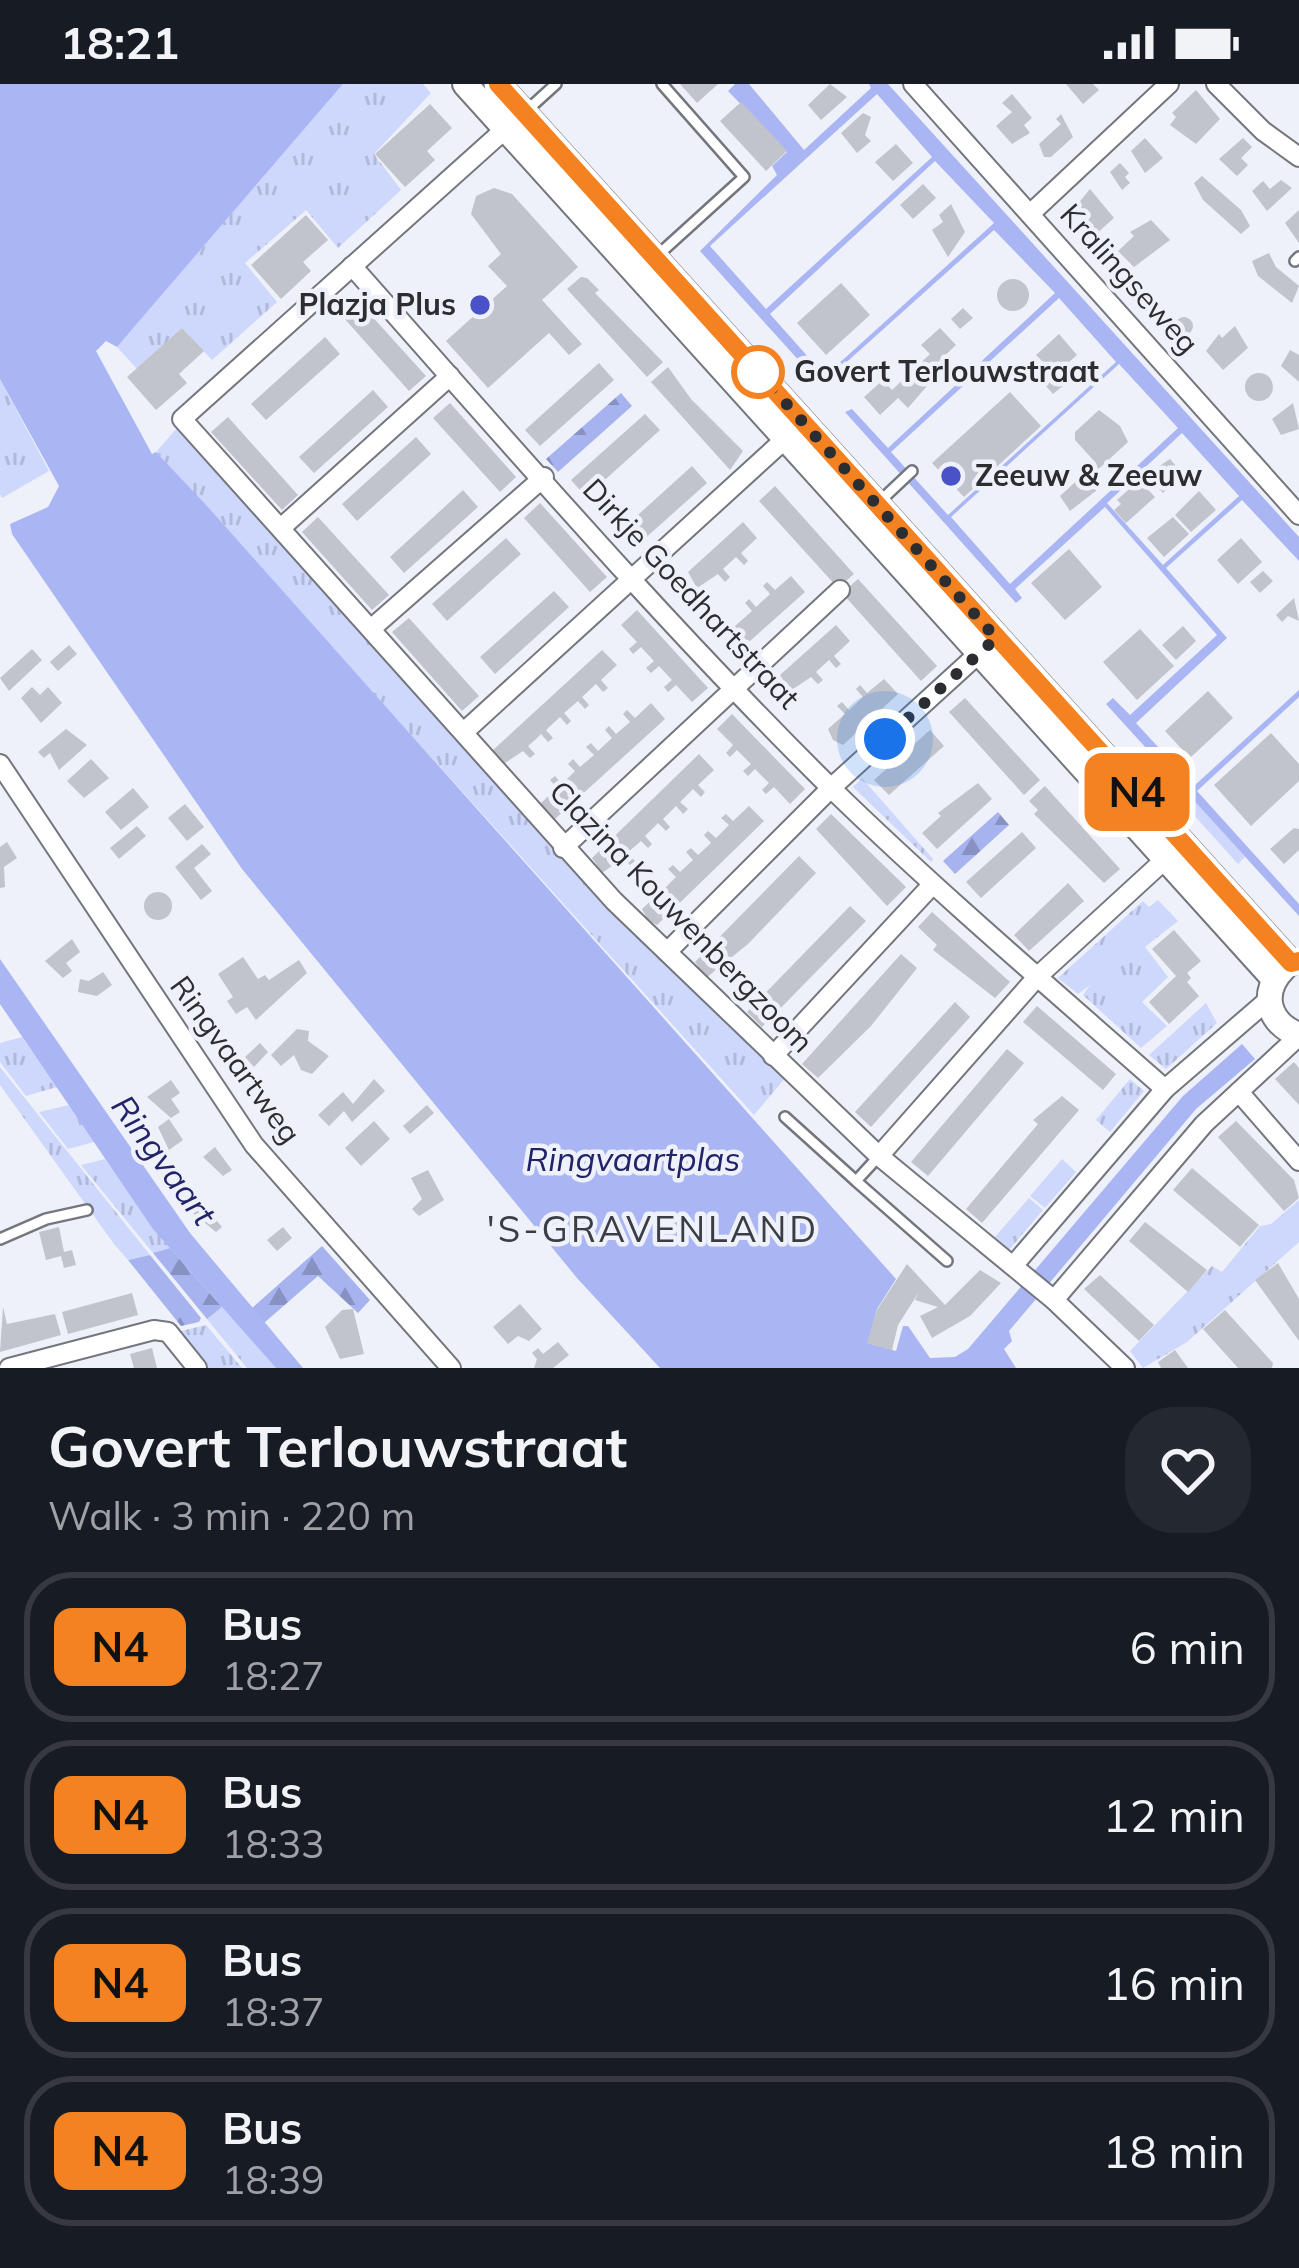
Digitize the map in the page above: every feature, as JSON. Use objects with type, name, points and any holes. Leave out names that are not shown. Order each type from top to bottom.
[{"type":"main road","points":[[465,84],[515,121],[662,251],[795,430],[1283,976],[1275,1019],[1299,1036]]},
{"type":"main road","points":[[498,84],[515,121],[649,287],[877,504],[987,645]]},
{"type":"street","name":"Kralingseweg","points":[[913,84],[1299,514]]},
{"type":"street","points":[[1030,214],[1169,84]]},
{"type":"street","points":[[1216,84],[1299,157]]},
{"type":"street","points":[[352,266],[515,121]]},
{"type":"street","name":"Dirkje Goedhartstraat","points":[[352,266],[734,688],[831,788],[932,885],[1165,1089]]},
{"type":"street","name":"Clazina Kouwenbergzoom","points":[[352,266],[182,418],[465,731],[563,848],[879,1156],[1050,1297],[1125,1368]]},
{"type":"street","points":[[282,527],[450,376]]},
{"type":"street","points":[[465,731],[795,430]]},
{"type":"street","points":[[372,628],[544,477]]},
{"type":"street","points":[[563,848],[840,590]]},
{"type":"street","points":[[667,952],[831,788],[987,645]]},
{"type":"street","name":"Ringvaartweg","points":[[0,764],[254,1144],[452,1368]]},
{"type":"street","points":[[879,1156],[1038,976],[1174,852]]},
{"type":"street","points":[[773,1056],[932,885]]},
{"type":"street","points":[[1018,1270],[1165,1089],[1283,976]]},
{"type":"street","points":[[1050,1297],[1204,1124],[1299,1036]]},
{"type":"street","points":[[1239,1092],[1299,1161]]},
{"type":"street","points":[[9,1368],[154,1330],[168,1332],[197,1368]]},
{"type":"lane","points":[[515,121],[556,84]]},
{"type":"lane","points":[[649,287],[662,251],[744,177],[662,84]]},
{"type":"lane","points":[[877,504],[912,471]]},
{"type":"lane","points":[[785,1117],[946,1261]]},
{"type":"lane","points":[[856,1181],[879,1156]]},
{"type":"lane","points":[[0,1239],[46,1219],[86,1210]]},
{"type":"green space","points":[[343,84],[423,84],[431,93],[374,154],[401,190],[338,248],[306,210],[245,263],[277,302],[212,360],[182,328],[138,370],[117,347]]},
{"type":"green space","points":[[0,379],[49,471],[2,498],[0,494]]},
{"type":"green space","points":[[621,393],[632,406],[558,472],[546,459]]},
{"type":"green space","points":[[177,428],[559,851],[786,1077],[754,1115],[156,452]]},
{"type":"green space","points":[[862,778],[933,859],[931,862],[853,787]]},
{"type":"green space","points":[[1182,787],[1245,857],[1238,864],[1175,794]]},
{"type":"green space","points":[[998,812],[1009,825],[955,874],[943,861]]},
{"type":"green space","points":[[1158,900],[1178,921],[1145,947],[1168,977],[1142,1002],[1167,1026],[1141,1048],[1083,995],[1090,985],[1078,994],[1058,978],[1143,901],[1149,907]]},
{"type":"green space","points":[[1206,1003],[1217,1023],[1166,1069],[1149,1055]]},
{"type":"green space","points":[[22,1037],[57,1087],[26,1096],[0,1062],[0,1043]]},
{"type":"green space","points":[[0,1067],[150,1255],[128,1260],[114,1244],[0,1085]]},
{"type":"green space","points":[[1130,1079],[1144,1091],[1110,1132],[1096,1120]]},
{"type":"green space","points":[[69,1105],[94,1142],[68,1149],[39,1112]]},
{"type":"green space","points":[[105,1159],[170,1248],[153,1253],[81,1165]]},
{"type":"green space","points":[[1062,1159],[1076,1172],[1045,1208],[1030,1196]]},
{"type":"green space","points":[[1029,1198],[1043,1210],[1009,1250],[995,1237]]},
{"type":"green space","points":[[1299,1200],[1299,1242],[1187,1342],[1143,1368],[1130,1351],[1212,1266],[1222,1272],[1260,1226],[1271,1224]]},
{"type":"green space","points":[[322,1246],[370,1300],[358,1313],[318,1276],[264,1323],[252,1308]]},
{"type":"green space","points":[[170,1248],[222,1307],[207,1319],[153,1253]]},
{"type":"green space","points":[[150,1255],[201,1318],[199,1322],[181,1326],[128,1260]]},
{"type":"green space","points":[[222,1307],[276,1368],[247,1368],[207,1319]]},
{"type":"green space","points":[[206,1325],[242,1368],[203,1368],[173,1333]]},
{"type":"water","name":"Ringvaartplas","points":[[0,84],[343,84],[117,347],[106,341],[96,351],[152,454],[156,452],[207,506],[896,1279],[877,1309],[868,1343],[896,1351],[903,1326],[908,1326],[930,1358],[955,1357],[968,1349],[1183,1096],[1242,1044],[1255,1059],[1196,1109],[1009,1331],[1012,1341],[1004,1349],[1016,1368],[660,1368],[577,1278],[242,869],[12,534],[10,524],[48,507],[59,486],[0,379]]},
{"type":"water","points":[[735,84],[749,84],[804,150],[871,88],[869,84],[888,84],[1299,537],[1299,561],[1242,500],[1166,568],[1227,638],[1136,723],[1194,786],[1299,690],[1299,697],[1197,791],[1299,904],[1299,916],[1106,704],[1113,698],[1130,715],[1217,635],[1105,507],[1015,589],[1022,598],[1016,603],[845,412],[852,409],[888,448],[1055,293],[994,230],[821,385],[700,251],[777,175],[772,166],[787,152],[728,91]],"holes":[[[877,94],[932,157],[766,309],[710,246]],[[935,161],[994,223],[825,376],[770,314]],[[1059,298],[1116,362],[948,515],[891,452]],[[1119,364],[1178,428],[1010,584],[951,517]],[[1182,433],[1239,496],[1163,565],[1107,503]]]},
{"type":"water","points":[[0,959],[190,1233],[303,1368],[276,1368],[153,1229],[0,1004]]},
{"type":"building","points":[[680,84],[718,84],[697,103]]},
{"type":"building","points":[[830,84],[847,97],[821,120],[808,105]]},
{"type":"building","points":[[1066,84],[1093,84],[1099,90],[1083,104]]},
{"type":"building","points":[[1196,90],[1220,119],[1196,144],[1170,125],[1176,117],[1172,113]]},
{"type":"building","points":[[1012,94],[1032,118],[1024,125],[1030,133],[1012,144],[996,126],[1012,112],[1002,103]]},
{"type":"building","points":[[741,102],[787,151],[766,171],[720,121]]},
{"type":"building","points":[[430,104],[452,128],[427,151],[435,160],[405,187],[375,154]]},
{"type":"building","points":[[863,113],[871,117],[865,135],[871,141],[857,153],[841,133]]},
{"type":"building","points":[[1061,114],[1073,137],[1051,157],[1044,157],[1039,144],[1061,124],[1056,119]]},
{"type":"building","points":[[1145,138],[1163,158],[1145,173],[1131,151]]},
{"type":"building","points":[[1243,138],[1252,147],[1241,158],[1248,165],[1237,176],[1219,159]]},
{"type":"building","points":[[896,144],[913,163],[893,181],[875,162]]},
{"type":"building","points":[[1120,163],[1130,183],[1122,190],[1110,172]]},
{"type":"building","points":[[1202,176],[1241,210],[1250,226],[1241,234],[1203,200],[1194,183]]},
{"type":"building","points":[[1281,180],[1292,188],[1267,211],[1252,191],[1263,181],[1270,189]]},
{"type":"building","points":[[923,184],[936,198],[913,219],[900,205]]},
{"type":"building","points":[[494,188],[512,194],[578,267],[542,300],[582,344],[569,355],[549,333],[488,388],[446,341],[507,286],[488,266],[501,254],[471,214],[476,196]]},
{"type":"building","points":[[1090,189],[1114,218],[1095,235],[1073,210]]},
{"type":"building","points":[[951,204],[965,232],[948,257],[932,230],[943,222],[939,215]]},
{"type":"building","points":[[1299,210],[1299,243],[1285,223]]},
{"type":"building","points":[[306,215],[328,240],[303,262],[311,271],[281,299],[251,265]]},
{"type":"building","points":[[1151,220],[1170,240],[1134,267],[1118,251],[1134,236],[1130,232]]},
{"type":"building","points":[[1269,253],[1276,267],[1299,286],[1292,303],[1258,276],[1252,261]]},
{"type":"building","points":[[581,277],[599,290],[595,293],[663,362],[647,377],[567,289]]},
{"type":"building","points":[[1013,279],[1024,284],[1029,295],[1024,306],[1013,311],[1002,306],[997,295],[1002,284]]},
{"type":"building","points":[[841,283],[870,315],[826,355],[797,323]]},
{"type":"building","points":[[359,302],[426,376],[409,391],[343,317]]},
{"type":"building","points":[[963,308],[973,318],[960,329],[951,319]]},
{"type":"building","points":[[1184,317],[1193,326],[1184,335],[1175,326]]},
{"type":"building","points":[[1235,326],[1248,348],[1223,370],[1206,351],[1219,334],[1222,338]]},
{"type":"building","points":[[182,328],[204,351],[179,374],[187,383],[156,410],[127,377]]},
{"type":"building","points":[[940,328],[956,345],[938,362],[947,372],[933,379],[908,408],[898,398],[880,415],[864,397],[883,380],[892,390],[930,354],[921,345]]},
{"type":"building","points":[[1059,334],[1077,355],[1054,375],[1064,385],[1053,394],[1036,375],[1044,363],[1036,355]]},
{"type":"building","points":[[325,337],[340,354],[266,420],[251,404]]},
{"type":"building","points":[[1290,350],[1299,355],[1299,382],[1281,366]]},
{"type":"building","points":[[599,363],[614,380],[540,446],[525,430]]},
{"type":"building","points":[[668,367],[691,399],[743,451],[730,470],[651,382]]},
{"type":"building","points":[[1259,373],[1269,377],[1273,387],[1269,397],[1259,401],[1249,397],[1245,387],[1249,377]]},
{"type":"building","points":[[373,390],[388,407],[314,473],[299,457]]},
{"type":"building","points":[[1010,392],[1041,426],[964,497],[932,463]]},
{"type":"building","points":[[450,403],[516,477],[500,492],[433,418]]},
{"type":"building","points":[[1293,403],[1299,429],[1281,435],[1272,419]]},
{"type":"building","points":[[1099,410],[1120,426],[1128,442],[1091,476],[1101,487],[1070,511],[1060,496],[1096,463],[1075,440],[1075,432]]},
{"type":"building","points":[[645,414],[660,430],[586,497],[571,480]]},
{"type":"building","points":[[228,417],[298,495],[282,510],[211,432]]},
{"type":"building","points":[[416,437],[431,454],[357,521],[342,504]]},
{"type":"building","points":[[1170,459],[1183,474],[1163,493],[1141,478]]},
{"type":"building","points":[[692,466],[707,483],[633,549],[618,533]]},
{"type":"building","points":[[1139,480],[1155,497],[1126,523],[1114,510],[1121,504],[1117,500]]},
{"type":"building","points":[[775,486],[854,574],[838,588],[759,501]]},
{"type":"building","points":[[463,490],[478,507],[404,573],[390,557]]},
{"type":"building","points":[[1199,491],[1216,510],[1191,532],[1175,515]]},
{"type":"building","points":[[540,503],[607,577],[590,592],[524,518]]},
{"type":"building","points":[[318,517],[389,595],[372,610],[302,532]]},
{"type":"building","points":[[1173,517],[1189,534],[1164,557],[1147,538]]},
{"type":"building","points":[[743,522],[757,538],[741,553],[748,561],[744,565],[736,557],[723,569],[730,577],[725,582],[718,574],[697,588],[688,572]]},
{"type":"building","points":[[506,538],[521,554],[447,621],[432,604]]},
{"type":"building","points":[[1241,538],[1262,562],[1238,584],[1217,560]]},
{"type":"building","points":[[1069,549],[1102,587],[1065,620],[1031,583]]},
{"type":"building","points":[[1263,571],[1273,581],[1260,593],[1250,582]]},
{"type":"building","points":[[791,576],[805,592],[750,641],[740,637],[735,626],[752,611],[745,603],[749,599],[756,607],[770,594],[763,586],[767,582],[775,590]]},
{"type":"building","points":[[858,579],[937,666],[921,681],[842,593]]},
{"type":"building","points":[[554,591],[569,607],[495,674],[480,657]]},
{"type":"building","points":[[1294,598],[1299,621],[1288,616],[1282,622],[1276,615]]},
{"type":"building","points":[[637,610],[708,688],[692,702],[676,685],[668,692],[664,687],[672,680],[659,666],[651,673],[646,668],[654,661],[641,647],[633,654],[629,649],[637,642],[621,625]]},
{"type":"building","points":[[409,618],[479,696],[462,711],[392,632]]},
{"type":"building","points":[[836,625],[850,641],[834,656],[841,664],[836,668],[829,660],[816,672],[823,680],[818,684],[811,677],[790,691],[780,675]]},
{"type":"building","points":[[1183,626],[1196,641],[1176,660],[1162,645]]},
{"type":"building","points":[[1140,629],[1174,666],[1137,700],[1103,662]]},
{"type":"building","points":[[69,645],[77,654],[58,671],[50,662]]},
{"type":"building","points":[[32,649],[42,660],[9,691],[0,678]]},
{"type":"building","points":[[602,650],[617,665],[601,680],[608,688],[603,692],[596,684],[582,697],[589,705],[585,709],[578,701],[564,713],[571,721],[567,725],[560,717],[546,730],[553,738],[548,742],[541,734],[528,746],[535,754],[530,758],[523,751],[502,765],[493,750]]},
{"type":"building","points":[[884,679],[898,694],[843,745],[833,740],[828,729],[845,714],[837,706],[842,702],[849,710],[863,697],[856,689],[860,685],[867,693]]},
{"type":"building","points":[[32,687],[40,695],[48,687],[62,703],[41,723],[21,698]]},
{"type":"building","points":[[1208,691],[1233,718],[1190,758],[1165,731]]},
{"type":"building","points":[[965,698],[1040,780],[1024,795],[949,712]]},
{"type":"building","points":[[651,703],[665,719],[555,819],[546,814],[541,803],[557,788],[550,780],[555,776],[562,784],[575,771],[568,764],[573,759],[580,767],[594,755],[586,747],[591,743],[598,751],[612,738],[605,730],[609,726],[616,734],[630,722],[623,714],[627,710],[635,718]]},
{"type":"building","points":[[732,714],[805,789],[790,804],[774,787],[766,794],[762,790],[769,783],[755,769],[748,776],[743,771],[751,764],[737,750],[730,757],[726,753],[733,745],[717,729]]},
{"type":"building","points":[[66,729],[87,745],[59,770],[50,753],[44,758],[38,752]]},
{"type":"building","points":[[930,730],[944,746],[889,795],[874,780]]},
{"type":"building","points":[[1271,733],[1299,764],[1299,781],[1251,826],[1214,785]]},
{"type":"building","points":[[699,754],[714,770],[698,785],[705,792],[701,797],[693,789],[680,802],[688,809],[683,814],[676,806],[663,819],[670,827],[666,831],[658,823],[645,836],[652,844],[648,848],[641,841],[627,853],[635,861],[630,865],[623,858],[602,873],[592,858]]},
{"type":"building","points":[[91,759],[109,778],[84,798],[67,781]]},
{"type":"building","points":[[978,783],[992,799],[937,849],[922,833],[941,816],[938,813]]},
{"type":"building","points":[[1045,786],[1120,869],[1104,883],[1034,814],[1038,810],[1029,801]]},
{"type":"building","points":[[133,788],[149,807],[121,830],[105,812]]},
{"type":"building","points":[[185,804],[204,827],[187,841],[168,818]]},
{"type":"building","points":[[749,806],[764,821],[657,925],[648,920],[642,909],[658,894],[651,886],[655,882],[663,890],[676,877],[668,869],[673,865],[680,872],[693,860],[686,852],[691,848],[698,855],[711,843],[704,835],[708,831],[716,838],[729,825],[721,818],[726,814],[733,821]]},
{"type":"building","points":[[831,814],[906,887],[887,906],[816,829]]},
{"type":"building","points":[[137,826],[146,836],[119,859],[110,848]]},
{"type":"building","points":[[1294,828],[1299,829],[1299,850],[1284,864],[1270,849]]},
{"type":"building","points":[[1022,832],[1036,848],[981,898],[966,882]]},
{"type":"building","points":[[7,842],[17,858],[4,867],[5,887],[0,888],[0,847]]},
{"type":"building","points":[[202,844],[211,854],[194,868],[212,891],[201,900],[175,867]]},
{"type":"building","points":[[799,856],[816,873],[748,944],[706,978],[695,962]]},
{"type":"building","points":[[1068,883],[1084,901],[1029,951],[1014,935]]},
{"type":"building","points":[[158,892],[168,896],[172,906],[168,916],[158,920],[148,916],[144,906],[148,896]]},
{"type":"building","points":[[850,906],[866,921],[762,1027],[747,1012]]},
{"type":"building","points":[[932,912],[1010,982],[995,998],[933,950],[937,945],[918,927]]},
{"type":"building","points":[[1174,930],[1201,961],[1187,973],[1191,978],[1187,982],[1199,996],[1169,1024],[1149,1002],[1176,976],[1152,949]]},
{"type":"building","points":[[72,939],[80,952],[66,963],[72,971],[63,978],[45,961]]},
{"type":"building","points":[[901,954],[917,968],[871,1026],[818,1078],[802,1064]]},
{"type":"building","points":[[243,957],[258,979],[265,975],[269,980],[299,960],[307,973],[256,1020],[247,1007],[236,1014],[227,1001],[233,997],[218,974]]},
{"type":"building","points":[[103,972],[112,985],[97,996],[78,992],[80,979],[89,981]]},
{"type":"building","points":[[955,1002],[970,1017],[871,1127],[855,1112]]},
{"type":"building","points":[[1037,1006],[1116,1074],[1103,1090],[1023,1022]]},
{"type":"building","points":[[297,1029],[309,1031],[308,1041],[329,1056],[312,1074],[301,1070],[294,1055],[281,1066],[271,1055]]},
{"type":"building","points":[[260,1043],[268,1052],[254,1067],[245,1057]]},
{"type":"building","points":[[1007,1049],[1024,1063],[928,1176],[911,1162]]},
{"type":"building","points":[[1294,1062],[1299,1068],[1299,1105],[1275,1079]]},
{"type":"building","points":[[374,1079],[385,1091],[352,1122],[344,1111],[329,1126],[318,1115],[343,1092],[353,1104]]},
{"type":"building","points":[[171,1080],[180,1093],[171,1099],[180,1112],[171,1118],[147,1097]]},
{"type":"building","points":[[1062,1096],[1079,1110],[982,1223],[966,1209],[1038,1124],[1033,1120]]},
{"type":"building","points":[[427,1105],[434,1113],[410,1134],[403,1126]]},
{"type":"building","points":[[169,1119],[183,1140],[169,1150],[158,1127]]},
{"type":"building","points":[[374,1121],[390,1139],[361,1166],[345,1148]]},
{"type":"building","points":[[1236,1121],[1294,1180],[1299,1198],[1284,1211],[1218,1137]]},
{"type":"building","points":[[215,1147],[232,1170],[223,1176],[203,1157]]},
{"type":"building","points":[[1192,1168],[1259,1225],[1240,1247],[1173,1190]]},
{"type":"building","points":[[428,1170],[444,1200],[419,1216],[412,1209],[422,1199],[411,1178]]},
{"type":"building","points":[[200,1201],[222,1227],[216,1232],[189,1210]]},
{"type":"building","points":[[1145,1222],[1207,1270],[1188,1292],[1129,1241]]},
{"type":"building","points":[[59,1227],[64,1252],[72,1250],[76,1265],[64,1268],[61,1256],[46,1260],[39,1232]]},
{"type":"building","points":[[283,1227],[292,1238],[277,1251],[267,1240]]},
{"type":"building","points":[[1278,1263],[1299,1299],[1299,1341],[1255,1280]]},
{"type":"building","points":[[907,1264],[945,1305],[980,1270],[1001,1283],[970,1316],[932,1338],[920,1316],[938,1307],[915,1300],[919,1292],[898,1325],[892,1350],[867,1343],[877,1310]]},
{"type":"building","points":[[1100,1275],[1154,1325],[1139,1341],[1084,1289]]},
{"type":"building","points":[[132,1293],[138,1315],[68,1334],[62,1312]]},
{"type":"building","points":[[520,1304],[542,1329],[529,1341],[518,1336],[508,1344],[493,1327]]},
{"type":"building","points":[[3,1307],[7,1324],[55,1314],[61,1335],[0,1352]]},
{"type":"building","points":[[353,1309],[364,1354],[340,1359],[325,1327],[342,1310]]},
{"type":"building","points":[[1225,1310],[1273,1363],[1272,1368],[1238,1368],[1203,1329]]},
{"type":"building","points":[[558,1342],[569,1355],[553,1368],[534,1368],[537,1359],[532,1353],[538,1348],[543,1354]]},
{"type":"building","points":[[152,1348],[157,1368],[134,1368],[130,1354]]},
{"type":"building","points":[[1175,1350],[1188,1368],[1161,1368],[1158,1362]]},
{"type":"bus line","name":"N4","points":[[498,84],[1291,963],[1299,961]]},
{"type":"place","name":"Plazja Plus","points":[[480,305]]},
{"type":"place","name":"Govert Terlouwstraat","points":[[758,372]]},
{"type":"place","name":"Zeeuw & Zeeuw","points":[[951,476]]},
{"type":"district","name":"'S-GRAVENLAND","points":[[653,1229]]},
{"type":"route","points":[[758,372],[996,638],[885,739]]},
{"type":"water label","name":"Ringvaart","points":[[164,1160]]}]
